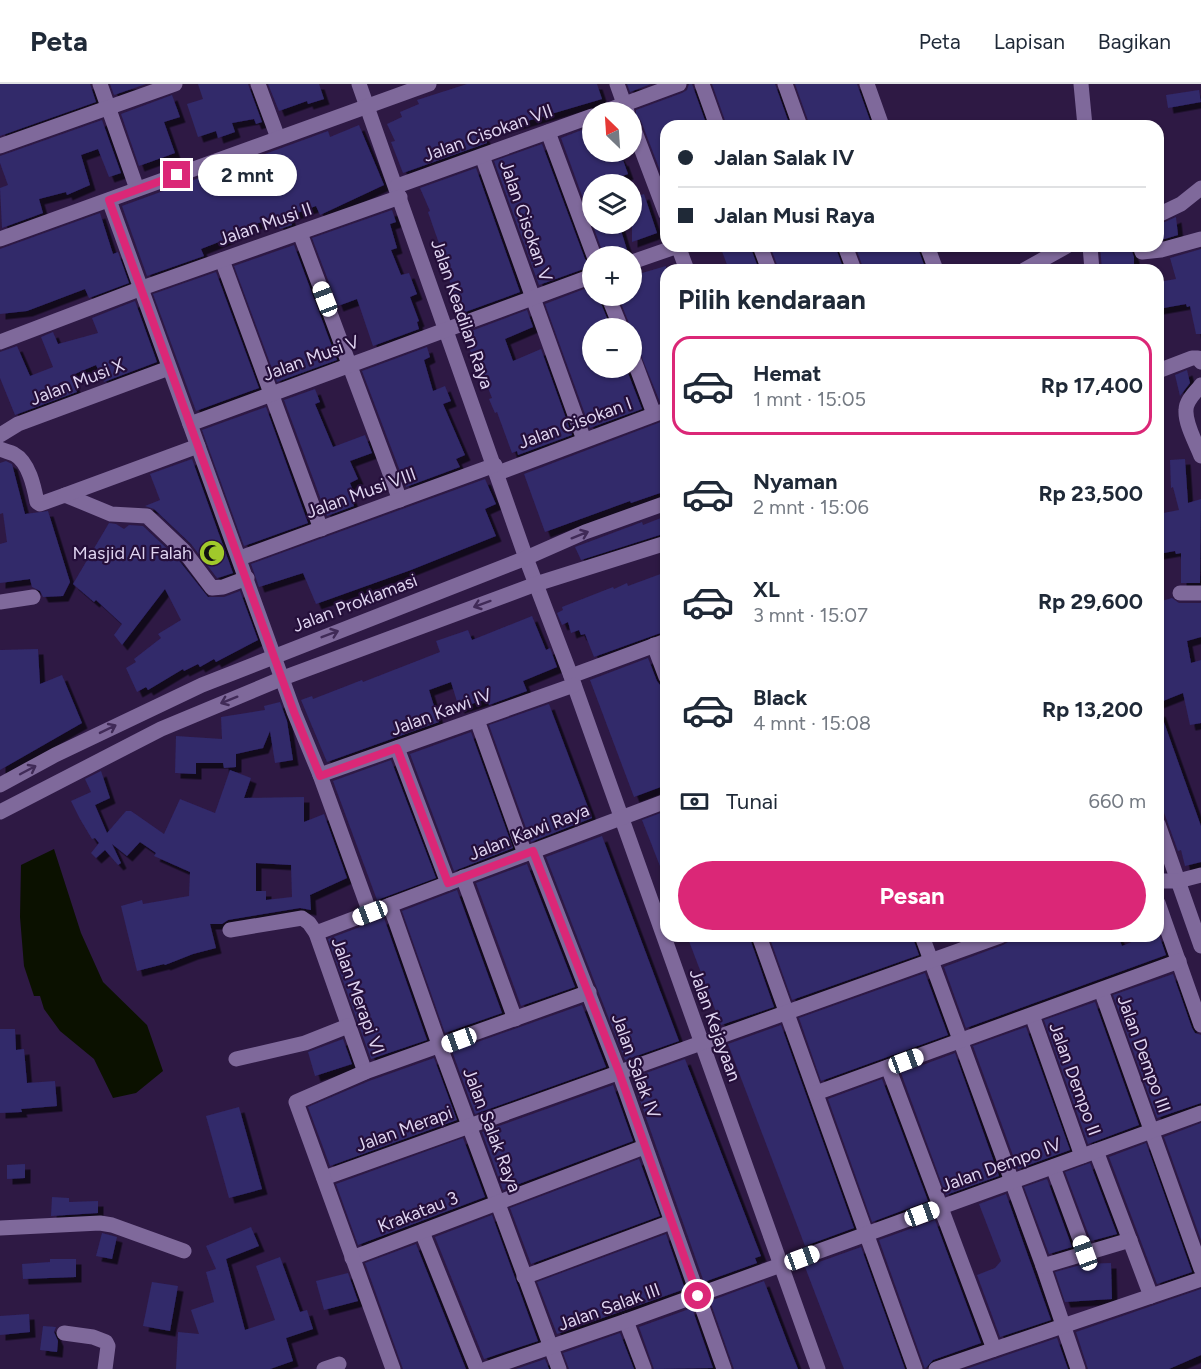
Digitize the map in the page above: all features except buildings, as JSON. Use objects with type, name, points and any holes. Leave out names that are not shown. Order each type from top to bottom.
[{"type":"street","points":[[100,84],[137,189]]},
{"type":"street","points":[[0,146],[175,84]]},
{"type":"street","points":[[258,84],[278,138]]},
{"type":"street","name":"Jalan Keadilan Raya","points":[[359,84],[497,469],[526,558]]},
{"type":"street","points":[[0,239],[429,84]]},
{"type":"street","points":[[617,84],[623,102]]},
{"type":"street","points":[[641,102],[679,84]]},
{"type":"street","points":[[702,84],[715,120]]},
{"type":"street","points":[[785,84],[798,120]]},
{"type":"street","points":[[867,84],[880,120]]},
{"type":"street","points":[[1081,84],[1084,120]]},
{"type":"street","name":"Jalan Cisokan VII","points":[[399,192],[482,156],[582,120]]},
{"type":"street","points":[[548,132],[590,246]]},
{"type":"street","points":[[642,150],[660,198]]},
{"type":"street","name":"Jalan Cisokan V","points":[[482,156],[584,440]]},
{"type":"street","points":[[1164,212],[1181,204],[1201,188]]},
{"type":"street","name":"Jalan Musi II","points":[[0,342],[142,288],[300,233],[399,192]]},
{"type":"street","points":[[109,200],[294,712],[370,913]]},
{"type":"street","points":[[300,233],[400,500]]},
{"type":"street","points":[[1164,249],[1201,239]]},
{"type":"street","points":[[642,259],[661,252]]},
{"type":"street","points":[[1035,264],[1056,252]]},
{"type":"street","points":[[222,260],[321,529]]},
{"type":"street","name":"Jalan Musi V","points":[[190,423],[582,280]]},
{"type":"street","points":[[1164,369],[1192,358],[1198,358],[1201,362]]},
{"type":"street","name":"Jalan Musi X","points":[[0,435],[18,424],[169,368]]},
{"type":"street","points":[[642,375],[660,412]]},
{"type":"street","points":[[1201,385],[1189,400],[1186,409],[1191,431],[1201,456]]},
{"type":"street","name":"Jalan Cisokan I","points":[[497,469],[660,412]]},
{"type":"street","points":[[0,449],[15,454],[22,460],[33,484],[37,502],[40,504],[198,446]]},
{"type":"street","name":"Jalan Musi VIII","points":[[240,558],[400,500],[497,469]]},
{"type":"street","points":[[65,495],[111,514],[147,516],[184,551],[212,588],[224,587],[247,578]]},
{"type":"street","name":"Jalan Proklamasi","points":[[0,785],[55,755],[201,685],[526,558],[585,532],[660,505]]},
{"type":"street","points":[[0,812],[161,729],[283,678],[536,584],[660,545]]},
{"type":"street","name":"Jalan Kejayaan","points":[[526,558],[573,680],[660,929]]},
{"type":"street","points":[[1180,593],[1201,593]]},
{"type":"street","points":[[0,602],[33,597]]},
{"type":"street","name":"Jalan Kawi IV","points":[[320,776],[477,720],[660,643]]},
{"type":"street","name":"Jalan Salak IV","points":[[477,720],[619,1072],[724,1369]]},
{"type":"street","points":[[397,748],[448,883]]},
{"type":"street","points":[[55,755],[67,776]]},
{"type":"street","name":"Jalan Kawi Raya","points":[[316,933],[660,803]]},
{"type":"street","points":[[1164,841],[1201,946]]},
{"type":"street","points":[[1164,881],[1178,881],[1201,875]]},
{"type":"street","points":[[463,877],[514,1019]]},
{"type":"street","name":"Jalan Salak Raya","points":[[390,905],[559,1369]]},
{"type":"street","points":[[230,930],[302,918],[316,933]]},
{"type":"street","points":[[1164,920],[1201,1025]]},
{"type":"street","name":"Jalan Merapi VI","points":[[316,933],[365,1072]]},
{"type":"street","name":"Jalan Kejayaan","points":[[665,942],[818,1369]]},
{"type":"street","points":[[761,942],[915,1369]]},
{"type":"street","points":[[924,942],[1043,1266],[1078,1369]]},
{"type":"street","name":"Jalan Merapi","points":[[324,1179],[786,1011],[984,942]]},
{"type":"street","points":[[816,1093],[1179,961]]},
{"type":"street","name":"Jalan Dempo III","points":[[1101,990],[1201,1269]]},
{"type":"street","points":[[393,1369],[296,1102],[365,1072],[588,992]]},
{"type":"street","name":"Jalan Dempo II","points":[[1032,1015],[1089,1153],[1130,1240],[1151,1296]]},
{"type":"street","points":[[236,1059],[305,1043],[348,1026]]},
{"type":"street","points":[[888,1067],[994,1349]]},
{"type":"street","name":"Jalan Dempo IV","points":[[781,1266],[1201,1113]]},
{"type":"street","name":"Krakatau 3","points":[[351,1258],[645,1147]]},
{"type":"street","points":[[1053,1167],[1085,1253]]},
{"type":"street","points":[[524,1277],[671,1222]]},
{"type":"street","points":[[0,1228],[100,1223],[112,1225],[184,1251]]},
{"type":"street","points":[[422,1232],[477,1369]]},
{"type":"street","points":[[1043,1266],[1130,1240]]},
{"type":"street","name":"Jalan Salak III","points":[[486,1369],[781,1266]]},
{"type":"street","points":[[936,1369],[1201,1279]]},
{"type":"street","points":[[626,1321],[644,1369]]},
{"type":"street","points":[[64,1333],[93,1337],[106,1342],[108,1346],[105,1369]]},
{"type":"street","points":[[324,1369],[339,1364]]},
{"type":"shaded area","points":[[54,849],[81,933],[103,982],[147,1025],[163,1071],[136,1093],[113,1098],[94,1059],[60,1031],[44,1009],[40,996],[34,996],[24,966],[20,917],[21,865]]},
{"type":"place","name":"Masjid Al Falah","points":[[212,553]]},
{"type":"route","points":[[177,175],[109,200],[294,712],[320,776],[397,748],[448,883],[533,851],[619,1072],[698,1296]]}]
